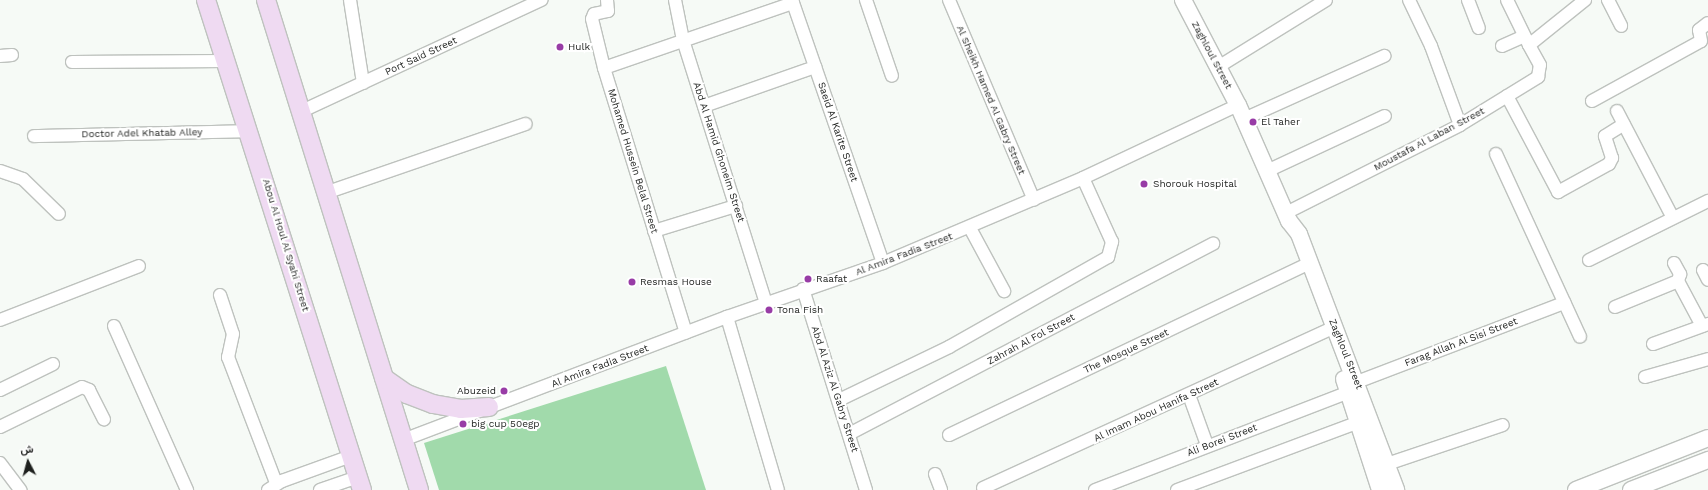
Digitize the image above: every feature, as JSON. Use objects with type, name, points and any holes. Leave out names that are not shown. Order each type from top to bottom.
[{"type":"main road","name":"Abou Al Houl Al Syahi Street","points":[[206,0],[360,483]]},
{"type":"main road","points":[[266,0],[328,192],[419,490]]},
{"type":"main road","points":[[384,378],[407,394],[433,404],[461,409],[489,407]]},
{"type":"street","points":[[350,0],[363,83]]},
{"type":"street","name":"Port Said Street","points":[[302,111],[540,0]]},
{"type":"street","name":"Mohamed Hussein Belal Street","points":[[607,0],[608,10],[592,17],[604,68],[686,333]]},
{"type":"street","name":"Abd Al Hamid Ghoneim Street","points":[[675,0],[683,40],[766,303]]},
{"type":"street","points":[[866,0],[892,76]]},
{"type":"street","name":"Al Sheikh Hamed Al Gabry Street","points":[[948,0],[1034,200]]},
{"type":"street","name":"Zaghloul Street","points":[[1183,0],[1241,112],[1288,217],[1304,266],[1328,330],[1387,464],[1396,490]]},
{"type":"street","points":[[1218,66],[1326,0]]},
{"type":"street","points":[[1409,0],[1431,46],[1460,125]]},
{"type":"street","points":[[1468,0],[1479,28]]},
{"type":"street","points":[[1507,0],[1527,40]]},
{"type":"street","points":[[1608,0],[1621,26]]},
{"type":"street","points":[[604,68],[792,1]]},
{"type":"street","name":"Saeid Al Karite Street","points":[[792,1],[884,263]]},
{"type":"street","points":[[1502,46],[1527,40],[1580,2]]},
{"type":"street","points":[[1592,101],[1701,41],[1699,29],[1708,23]]},
{"type":"street","name":"Moustafa Al Laban Street","points":[[1288,217],[1460,125],[1540,74],[1540,66],[1527,40]]},
{"type":"street","name":"Al Amira Fadia Street","points":[[403,440],[803,289],[884,263],[970,228],[1083,178],[1241,112],[1384,56]]},
{"type":"street","points":[[72,62],[226,61]]},
{"type":"street","points":[[704,106],[815,68]]},
{"type":"street","points":[[1507,96],[1556,191],[1609,164],[1612,158],[1605,136],[1624,124]]},
{"type":"street","points":[[1617,110],[1672,216]]},
{"type":"street","points":[[1267,171],[1385,116]]},
{"type":"street","points":[[328,192],[526,124]]},
{"type":"street","name":"Doctor Adel Khatab Alley","points":[[34,136],[249,131]]},
{"type":"street","points":[[1496,154],[1580,337]]},
{"type":"street","points":[[0,171],[23,179],[58,214]]},
{"type":"street","points":[[839,400],[949,347],[1108,257],[1112,242],[1083,178]]},
{"type":"street","points":[[1589,260],[1672,216],[1708,201]]},
{"type":"street","points":[[654,231],[736,206]]},
{"type":"street","name":"Zaghloul Street","points":[[1288,217],[1299,234],[1353,387],[1359,422],[1380,490]]},
{"type":"street","points":[[970,228],[1004,291]]},
{"type":"street","name":"Zahrah Al Fol Street","points":[[850,434],[1212,244]]},
{"type":"street","points":[[1653,344],[1705,325],[1678,281],[1680,274],[1674,263]]},
{"type":"street","points":[[0,320],[139,266]]},
{"type":"street","name":"The Mosque Street","points":[[949,435],[1304,266]]},
{"type":"street","points":[[1615,307],[1678,281]]},
{"type":"street","name":"Abd Al Aziz Al Gabry Street","points":[[803,289],[850,434],[866,490]]},
{"type":"street","points":[[220,295],[233,334],[228,357],[272,487],[351,456]]},
{"type":"street","name":"Farag Allah Al Sisi Street","points":[[1353,387],[1564,303]]},
{"type":"street","points":[[727,317],[778,490]]},
{"type":"street","points":[[114,326],[187,490]]},
{"type":"street","name":"Al Imam Abou Hanifa Street","points":[[983,488],[1189,395],[1328,330]]},
{"type":"street","points":[[1645,377],[1708,359]]},
{"type":"street","points":[[0,390],[53,364]]},
{"type":"street","points":[[0,427],[82,387],[89,390],[104,419]]},
{"type":"street","name":"Ali Borei Street","points":[[1095,490],[1353,387]]},
{"type":"street","points":[[1189,395],[1207,445]]},
{"type":"street","points":[[1177,490],[1359,422]]},
{"type":"street","points":[[1387,464],[1503,425]]},
{"type":"street","points":[[1576,490],[1708,438]]},
{"type":"street","points":[[1631,490],[1708,460]]},
{"type":"street","points":[[0,463],[20,490]]},
{"type":"street","points":[[935,474],[941,490]]},
{"type":"street","points":[[320,490],[360,483]]},
{"type":"green space","points":[[666,366],[706,490],[439,490],[424,443]]},
{"type":"place","name":"Hulk","points":[[560,47]]},
{"type":"place","name":"El Taher","points":[[1253,122]]},
{"type":"place","name":"Shorouk Hospital","points":[[1144,184]]},
{"type":"place","name":"Raafat","points":[[808,279]]},
{"type":"place","name":"Resmas House","points":[[632,282]]},
{"type":"place","name":"Tona Fish","points":[[769,310]]},
{"type":"place","name":"Abuzeid","points":[[504,391]]},
{"type":"place","name":"big cup 50egp","points":[[463,424]]}]
